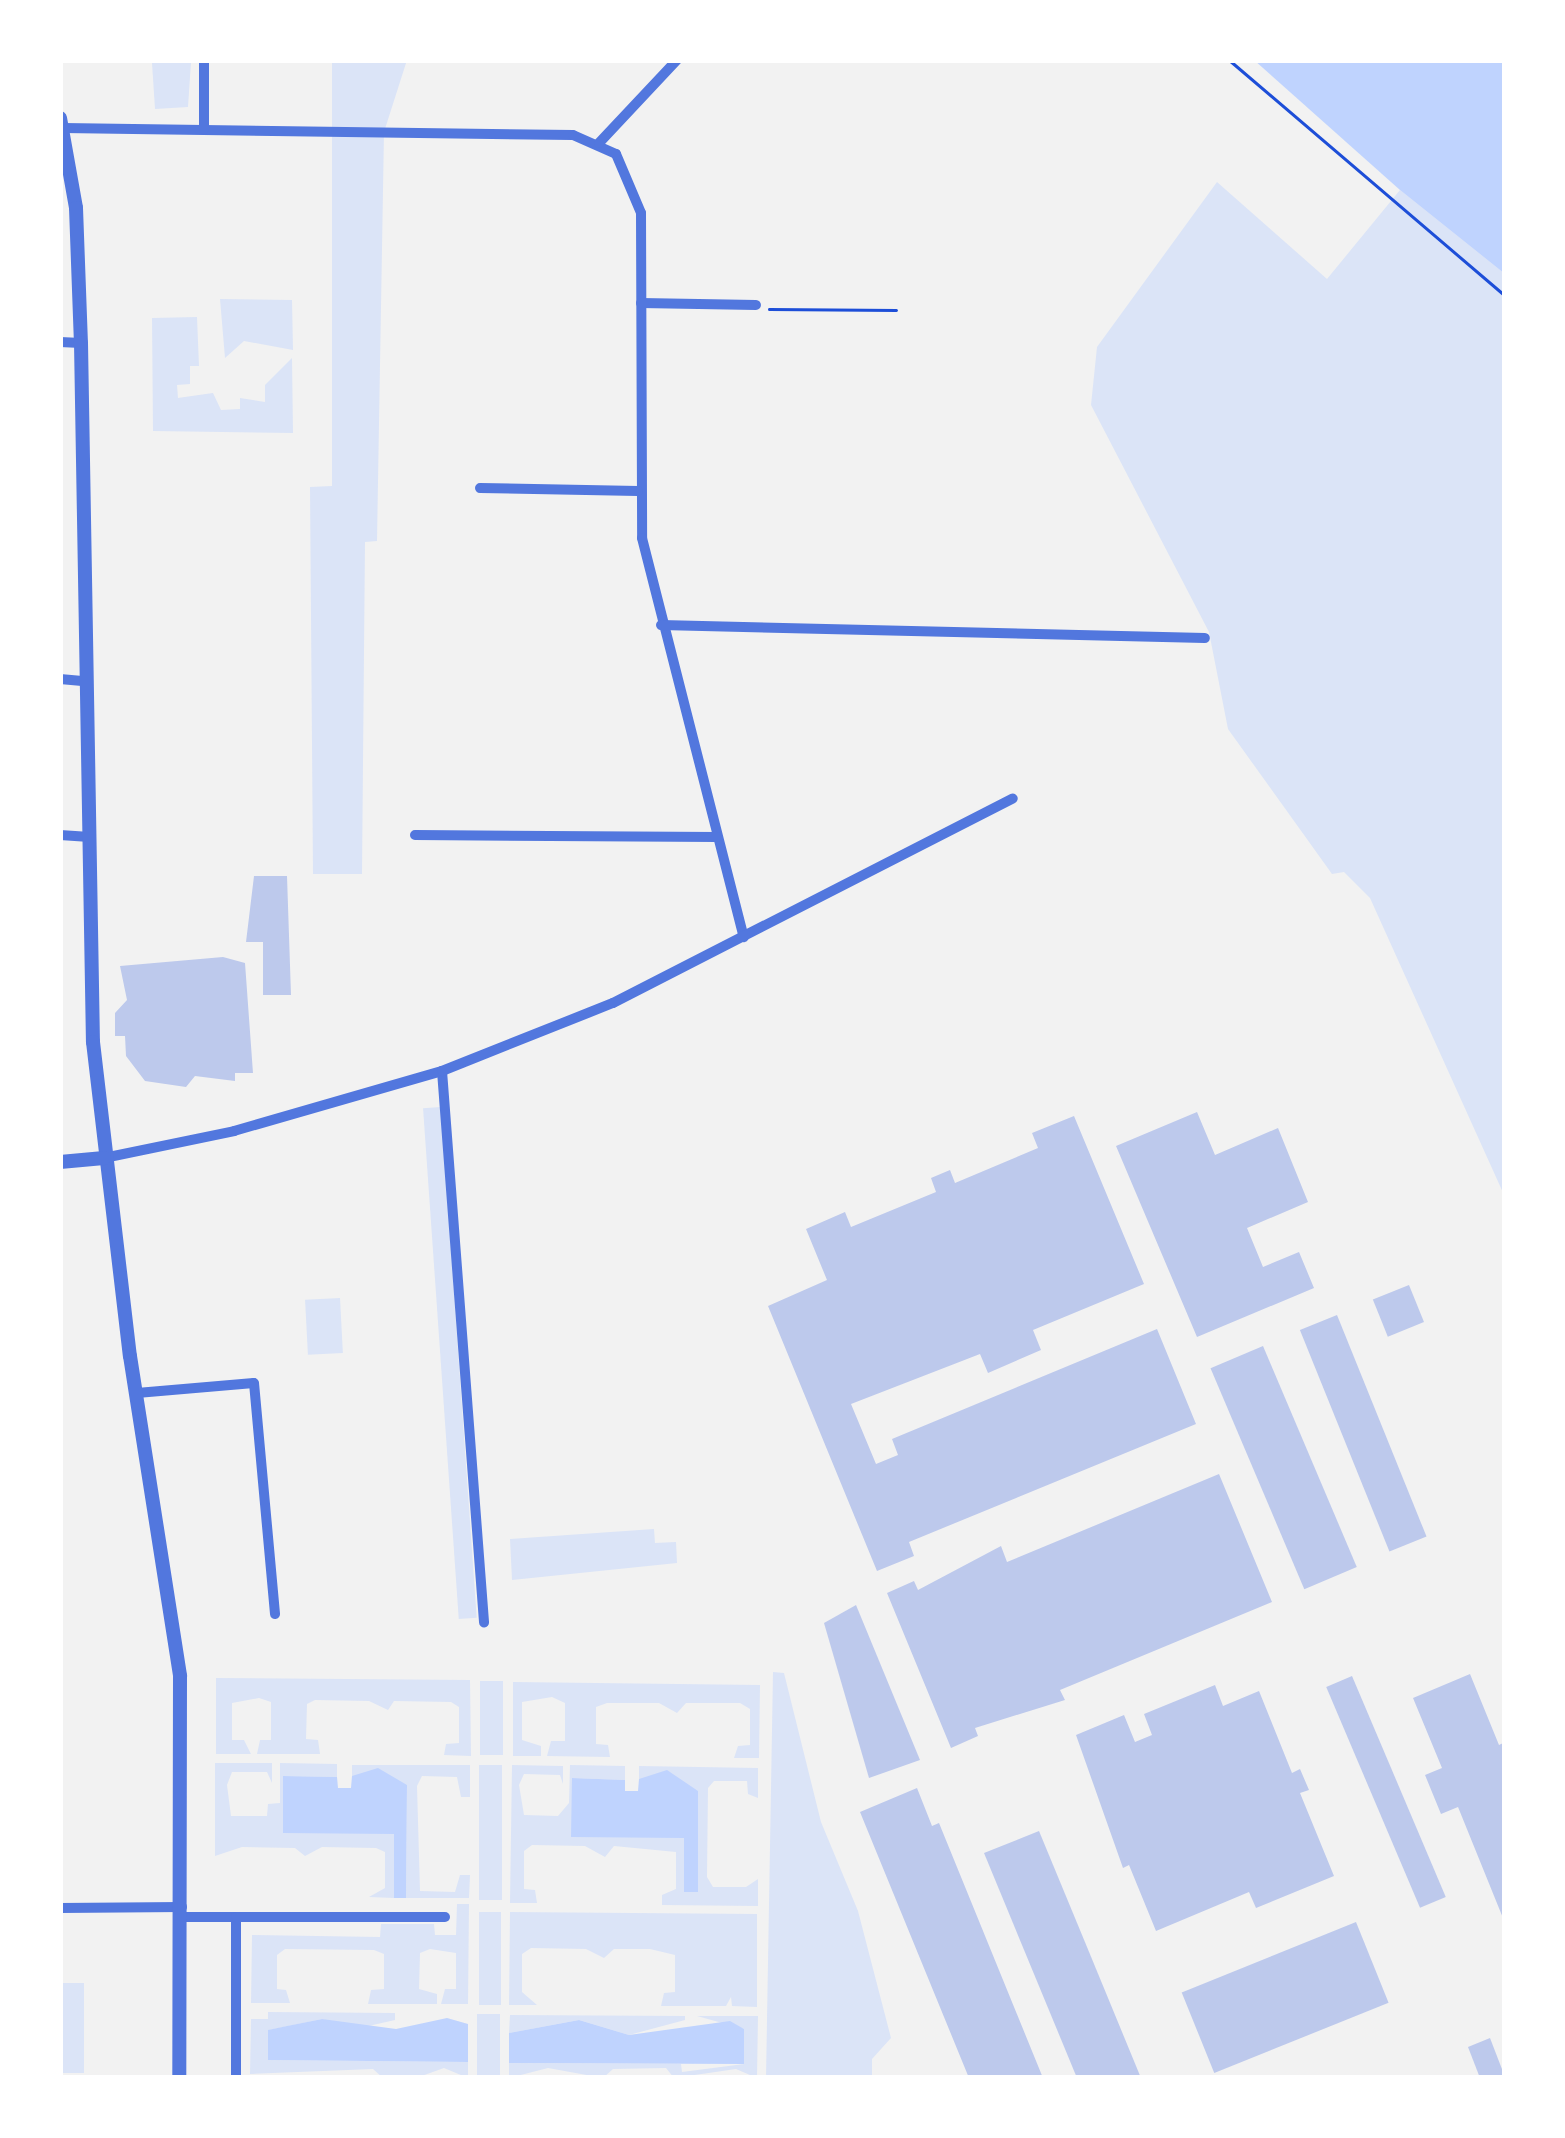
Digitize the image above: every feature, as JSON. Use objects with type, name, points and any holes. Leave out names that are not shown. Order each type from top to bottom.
[{"type":"street","points":[[204,60],[204,129]]},
{"type":"street","points":[[599,143],[677,60]]},
{"type":"street","points":[[179,2078],[179,1661],[104,1158],[86,837],[76,208],[61,123],[573,135],[616,154],[638,190],[638,491],[661,626],[744,938]]},
{"type":"street","points":[[641,303],[757,305]]},
{"type":"street","points":[[60,342],[81,343]]},
{"type":"street","points":[[480,488],[638,491]]},
{"type":"street","points":[[661,626],[1205,638]]},
{"type":"street","points":[[60,679],[85,681]]},
{"type":"street","points":[[60,1162],[104,1158],[234,1131],[442,1071],[613,1003],[1012,797]]},
{"type":"street","points":[[60,835],[86,837]]},
{"type":"street","points":[[415,835],[718,837]]},
{"type":"street","points":[[442,1071],[484,1622]]},
{"type":"street","points":[[136,1393],[254,1383],[274,1614]]},
{"type":"street","points":[[60,1908],[236,1917],[445,1916]]},
{"type":"street","points":[[236,1917],[236,2078]]},
{"type":"path","points":[[1228,60],[1505,296]]},
{"type":"path","points":[[757,305],[896,310]]},
{"type":"shaded area","points":[[332,60],[407,60],[384,132],[377,541],[365,542],[362,874],[313,874],[310,487],[332,486]]},
{"type":"shaded area","points":[[191,62],[188,107],[155,109],[152,63]]},
{"type":"shaded area","points":[[1217,182],[1327,279],[1400,190],[1505,274],[1505,1197],[1370,898],[1344,872],[1332,874],[1228,729],[1209,632],[1091,405],[1097,347]]},
{"type":"shaded area","points":[[220,299],[292,300],[293,350],[244,341],[225,358]]},
{"type":"shaded area","points":[[197,317],[199,366],[190,366],[190,384],[177,385],[178,398],[213,393],[221,410],[240,409],[240,398],[265,402],[265,385],[292,358],[293,433],[153,431],[152,318]]},
{"type":"shaded area","points":[[441,1107],[477,1618],[459,1619],[423,1108]]},
{"type":"shaded area","points":[[340,1298],[343,1353],[308,1355],[305,1300]]},
{"type":"shaded area","points":[[654,1529],[655,1543],[676,1542],[677,1563],[512,1580],[510,1539]]},
{"type":"shaded area","points":[[773,1672],[784,1673],[821,1822],[858,1911],[891,2038],[872,2059],[872,2078],[766,2078]]},
{"type":"shaded area","points":[[216,1678],[470,1680],[471,1756],[444,1755],[446,1744],[459,1743],[459,1707],[451,1702],[394,1701],[388,1710],[369,1701],[315,1700],[307,1704],[306,1739],[318,1740],[320,1754],[257,1754],[260,1740],[271,1740],[271,1702],[259,1698],[232,1703],[232,1740],[244,1740],[251,1754],[216,1754]]},
{"type":"shaded area","points":[[480,1681],[503,1681],[503,1755],[480,1755]]},
{"type":"shaded area","points":[[513,1682],[760,1685],[759,1758],[734,1758],[738,1746],[750,1745],[750,1709],[740,1703],[686,1703],[677,1713],[659,1703],[607,1703],[596,1707],[596,1744],[608,1745],[610,1757],[547,1756],[551,1741],[565,1741],[565,1703],[552,1697],[522,1702],[522,1740],[541,1746],[541,1756],[513,1756]]},
{"type":"shaded area","points":[[215,1763],[272,1763],[272,1783],[267,1772],[232,1772],[227,1785],[231,1816],[267,1816],[268,1804],[280,1803],[280,1763],[337,1764],[337,1777],[283,1776],[395,1833],[394,1898],[369,1897],[385,1888],[385,1852],[376,1848],[322,1847],[305,1856],[295,1848],[242,1847],[215,1856]]},
{"type":"shaded area","points":[[352,1765],[470,1765],[470,1797],[461,1797],[457,1777],[422,1776],[417,1786],[420,1891],[455,1892],[460,1875],[470,1875],[469,1898],[406,1898],[407,1785],[352,1776]]},
{"type":"shaded area","points":[[479,1765],[502,1765],[502,1900],[479,1900]]},
{"type":"shaded area","points":[[512,1765],[563,1766],[563,1784],[560,1775],[524,1774],[519,1785],[524,1815],[558,1816],[569,1803],[570,1765],[625,1766],[625,1780],[572,1778],[684,1838],[685,1892],[698,1791],[639,1779],[639,1766],[758,1768],[758,1798],[748,1794],[747,1781],[714,1781],[708,1788],[707,1877],[713,1887],[746,1887],[758,1879],[758,1906],[662,1905],[662,1895],[676,1889],[676,1852],[614,1846],[605,1857],[585,1846],[532,1845],[524,1851],[524,1889],[535,1890],[537,1903],[510,1903]]},
{"type":"shaded area","points":[[457,1904],[469,1904],[468,2004],[441,2004],[445,1989],[456,1989],[456,1953],[430,1949],[420,1953],[419,1989],[437,1994],[437,2004],[368,2004],[371,1990],[384,1989],[384,1954],[374,1950],[285,1949],[277,1955],[277,1989],[286,1990],[290,2003],[251,2003],[252,1935],[380,1937],[381,1924],[434,1924],[435,1935],[456,1935]]},
{"type":"shaded area","points":[[479,1912],[501,1912],[501,2005],[479,2005]]},
{"type":"shaded area","points":[[510,1912],[757,1914],[757,2007],[732,2006],[731,1997],[726,2006],[661,2006],[664,1993],[675,1992],[675,1955],[614,1949],[604,1958],[586,1949],[531,1948],[522,1954],[522,1992],[537,2005],[509,2005]]},
{"type":"shaded area","points":[[60,1983],[84,1983],[84,2073],[60,2073]]},
{"type":"shaded area","points":[[268,2012],[395,2013],[395,2020],[355,2029],[322,2019],[269,2030],[269,2060],[468,2062],[468,2078],[444,2068],[416,2078],[383,2078],[373,2069],[250,2074],[251,2019],[268,2019]]},
{"type":"shaded area","points":[[477,2014],[500,2014],[500,2078],[477,2078]]},
{"type":"shaded area","points":[[510,2015],[685,2016],[685,2020],[629,2035],[579,2020],[509,2033]]},
{"type":"shaded area","points":[[697,2016],[758,2016],[757,2078],[736,2069],[674,2078],[666,2068],[613,2069],[603,2078],[548,2068],[509,2078],[509,2063],[681,2064],[682,2072],[744,2064],[744,2029]]},
{"type":"water","points":[[1254,60],[1505,60],[1505,274],[1400,190]]},
{"type":"water","points":[[378,1768],[407,1785],[406,1898],[394,1898],[394,1834],[283,1833],[283,1776],[337,1777],[338,1788],[351,1788],[352,1776]]},
{"type":"water","points":[[667,1770],[698,1791],[698,1892],[684,1892],[684,1838],[571,1837],[572,1778],[625,1780],[625,1791],[638,1791],[639,1779]]},
{"type":"water","points":[[447,2018],[468,2024],[468,2062],[268,2060],[268,2030],[322,2019],[396,2029]]},
{"type":"water","points":[[579,2020],[629,2035],[730,2021],[744,2029],[744,2064],[509,2063],[509,2033]]},
{"type":"building","points":[[254,876],[287,876],[291,995],[263,995],[263,942],[246,942]]},
{"type":"building","points":[[223,957],[245,963],[253,1073],[235,1073],[235,1081],[195,1076],[186,1087],[145,1081],[126,1056],[125,1036],[115,1036],[115,1013],[127,1000],[120,966]]},
{"type":"building","points":[[1197,1112],[1215,1155],[1278,1128],[1308,1202],[1247,1228],[1263,1267],[1299,1252],[1314,1288],[1197,1337],[1116,1146]]},
{"type":"building","points":[[1074,1116],[1144,1284],[1033,1330],[1041,1350],[988,1373],[980,1354],[851,1404],[876,1464],[898,1455],[892,1439],[1157,1329],[1196,1424],[909,1542],[914,1556],[877,1571],[768,1306],[827,1280],[806,1229],[845,1212],[851,1227],[936,1192],[931,1178],[950,1170],[955,1183],[1038,1148],[1032,1133]]},
{"type":"building","points":[[1409,1285],[1424,1322],[1388,1337],[1373,1300]]},
{"type":"building","points":[[1337,1315],[1427,1537],[1389,1552],[1300,1330]]},
{"type":"building","points":[[1263,1346],[1357,1567],[1304,1589],[1211,1368]]},
{"type":"building","points":[[1219,1474],[1272,1602],[1060,1690],[1065,1700],[975,1728],[978,1736],[951,1748],[887,1593],[914,1581],[918,1590],[1001,1546],[1007,1562]]},
{"type":"building","points":[[856,1605],[920,1760],[869,1778],[824,1623]]},
{"type":"building","points":[[1470,1674],[1499,1745],[1505,1742],[1505,1923],[1458,1807],[1441,1814],[1425,1775],[1442,1768],[1413,1698]]},
{"type":"building","points":[[1352,1676],[1446,1897],[1420,1908],[1326,1687]]},
{"type":"building","points":[[1215,1685],[1223,1706],[1259,1691],[1292,1773],[1300,1769],[1309,1790],[1300,1793],[1334,1876],[1256,1908],[1249,1892],[1156,1931],[1129,1865],[1123,1868],[1076,1735],[1124,1715],[1135,1742],[1152,1735],[1144,1714]]},
{"type":"building","points":[[917,1788],[932,1826],[939,1823],[1043,2078],[969,2078],[860,1812]]},
{"type":"building","points":[[1039,1831],[1141,2078],[1077,2078],[984,1853]]},
{"type":"building","points":[[1356,1922],[1389,2003],[1214,2073],[1182,1992]]},
{"type":"building","points":[[1490,2038],[1505,2078],[1480,2078],[1468,2047]]}]
